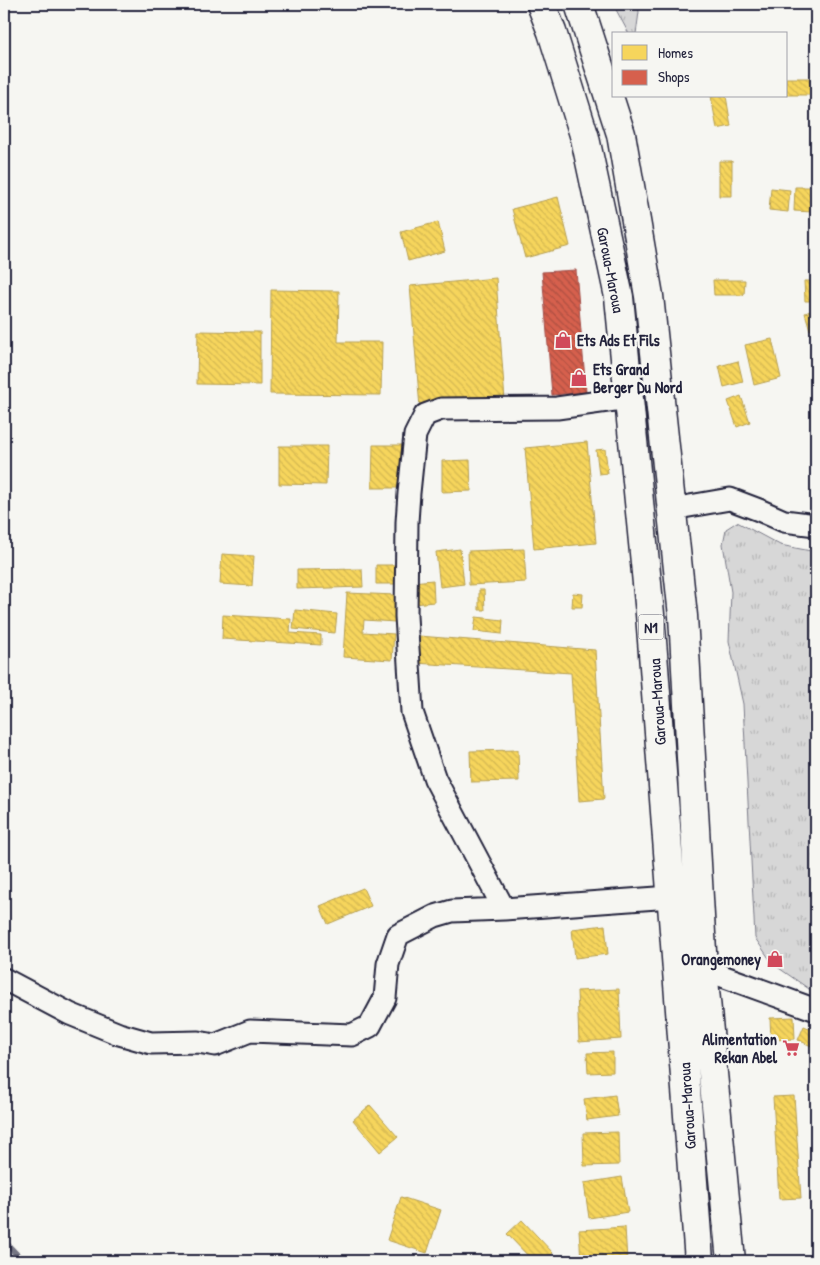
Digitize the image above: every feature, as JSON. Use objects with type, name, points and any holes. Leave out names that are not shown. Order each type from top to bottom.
[{"type":"highway","name":"Garoua-Maroua","points":[[541,4],[552,32],[584,138],[618,297],[650,614],[698,1261]]},
{"type":"highway","name":"Garoua-Maroua","points":[[579,4],[621,134],[649,296],[683,616],[703,969],[731,1261]]},
{"type":"street","points":[[504,909],[434,779],[412,712],[406,588],[407,522],[415,435],[426,415],[440,409],[557,408],[629,398]]},
{"type":"street","points":[[672,509],[730,499],[784,521],[816,524]]},
{"type":"street","points":[[4,979],[70,1014],[118,1034],[151,1043],[198,1042],[216,1045],[250,1031],[352,1035],[370,1026],[385,998],[388,964],[398,935],[434,916],[452,911],[671,897]]},
{"type":"street","points":[[703,969],[816,1010]]},
{"type":"green space","points":[[613,4],[638,4],[636,32],[628,32]]},
{"type":"green space","points":[[737,522],[780,545],[816,552],[816,991],[812,991],[773,964],[755,938],[743,704],[729,641],[731,592],[723,544],[726,529]]},
{"type":"building: Homes","points":[[788,78],[812,78],[813,95],[788,95]]},
{"type":"building: Homes","points":[[711,98],[726,98],[731,126],[717,129]]},
{"type":"building: Homes","points":[[719,161],[732,161],[732,196],[719,196]]},
{"type":"building: Homes","points":[[795,187],[814,187],[813,212],[794,211]]},
{"type":"building: Homes","points":[[771,188],[790,190],[788,212],[769,210]]},
{"type":"building: Homes","points":[[558,197],[570,246],[525,258],[512,209]]},
{"type":"building: Homes","points":[[438,222],[445,251],[408,261],[401,232]]},
{"type":"building: Homes","points":[[496,278],[505,401],[420,408],[410,286]]},
{"type":"building: Homes","points":[[713,280],[745,280],[744,295],[714,295]]},
{"type":"building: Homes","points":[[804,281],[816,281],[816,301],[805,301]]},
{"type":"building: Homes","points":[[271,290],[339,291],[338,342],[382,342],[381,395],[270,394]]},
{"type":"building: Homes","points":[[816,309],[816,328],[810,330],[805,313]]},
{"type":"building: Homes","points":[[198,331],[260,332],[260,385],[197,384]]},
{"type":"building: Homes","points":[[772,339],[781,378],[754,385],[745,345]]},
{"type":"building: Homes","points":[[738,361],[743,382],[724,387],[719,366]]},
{"type":"building: Homes","points":[[741,396],[750,422],[737,427],[728,401]]},
{"type":"building: Homes","points":[[587,442],[596,543],[534,549],[525,448]]},
{"type":"building: Homes","points":[[373,445],[404,445],[403,488],[372,488]]},
{"type":"building: Homes","points":[[279,446],[327,446],[326,485],[279,484]]},
{"type":"building: Homes","points":[[605,449],[608,473],[599,474],[596,450]]},
{"type":"building: Homes","points":[[470,460],[471,491],[442,492],[442,461]]},
{"type":"building: Homes","points":[[460,549],[464,584],[440,587],[436,552]]},
{"type":"building: Homes","points":[[524,549],[526,582],[469,585],[468,551]]},
{"type":"building: Homes","points":[[222,554],[254,556],[252,586],[220,584]]},
{"type":"building: Homes","points":[[376,565],[397,565],[397,584],[376,584]]},
{"type":"building: Homes","points":[[362,569],[363,587],[297,589],[297,570]]},
{"type":"building: Homes","points":[[433,580],[434,602],[414,604],[412,582]]},
{"type":"building: Homes","points":[[479,590],[484,590],[485,610],[479,610]]},
{"type":"building: Homes","points":[[347,593],[396,595],[395,622],[364,620],[363,632],[394,634],[392,660],[343,657]]},
{"type":"building: Homes","points":[[573,593],[583,594],[582,607],[572,607]]},
{"type":"building: Homes","points":[[295,610],[337,614],[335,633],[293,629]]},
{"type":"building: Homes","points":[[223,615],[291,619],[290,633],[321,635],[321,645],[222,639]]},
{"type":"building: Homes","points":[[476,617],[503,620],[502,634],[474,631]]},
{"type":"building: Homes","points":[[419,636],[595,650],[604,799],[579,801],[571,673],[415,663]]},
{"type":"building: Homes","points":[[518,750],[519,781],[471,782],[470,751]]},
{"type":"building: Homes","points":[[363,888],[371,906],[328,924],[320,906]]},
{"type":"building: Homes","points":[[605,925],[608,954],[575,958],[572,929]]},
{"type":"building: Homes","points":[[619,989],[621,1039],[579,1042],[577,991]]},
{"type":"building: Homes","points":[[794,1017],[795,1039],[771,1040],[770,1018]]},
{"type":"building: Homes","points":[[804,1026],[816,1031],[816,1048],[798,1040]]},
{"type":"building: Homes","points":[[613,1052],[613,1072],[588,1073],[587,1053]]},
{"type":"building: Homes","points":[[615,1095],[618,1116],[587,1120],[584,1099]]},
{"type":"building: Homes","points":[[794,1096],[801,1198],[779,1199],[773,1097]]},
{"type":"building: Homes","points":[[370,1105],[398,1137],[380,1152],[353,1120]]},
{"type":"building: Homes","points":[[618,1132],[619,1165],[584,1166],[583,1133]]},
{"type":"building: Homes","points":[[622,1177],[628,1212],[589,1218],[584,1183]]},
{"type":"building: Homes","points":[[401,1197],[441,1210],[427,1253],[387,1240]]},
{"type":"building: Homes","points":[[522,1220],[553,1253],[545,1261],[533,1261],[507,1234]]},
{"type":"building: Homes","points":[[625,1227],[627,1261],[581,1261],[579,1230]]},
{"type":"building: Shops","points":[[576,270],[586,392],[552,395],[542,272]]},
{"type":"waterway","points":[[4,1241],[23,1261]]},
{"type":"place","name":"Ets Ads Et Fils","points":[[563,340]]},
{"type":"place","name":"Ets Grand Berger Du Nord","points":[[579,378]]},
{"type":"place","name":"Orangemoney","points":[[775,959]]},
{"type":"place","name":"Alimentation Rekan Abel","points":[[791,1048]]}]
